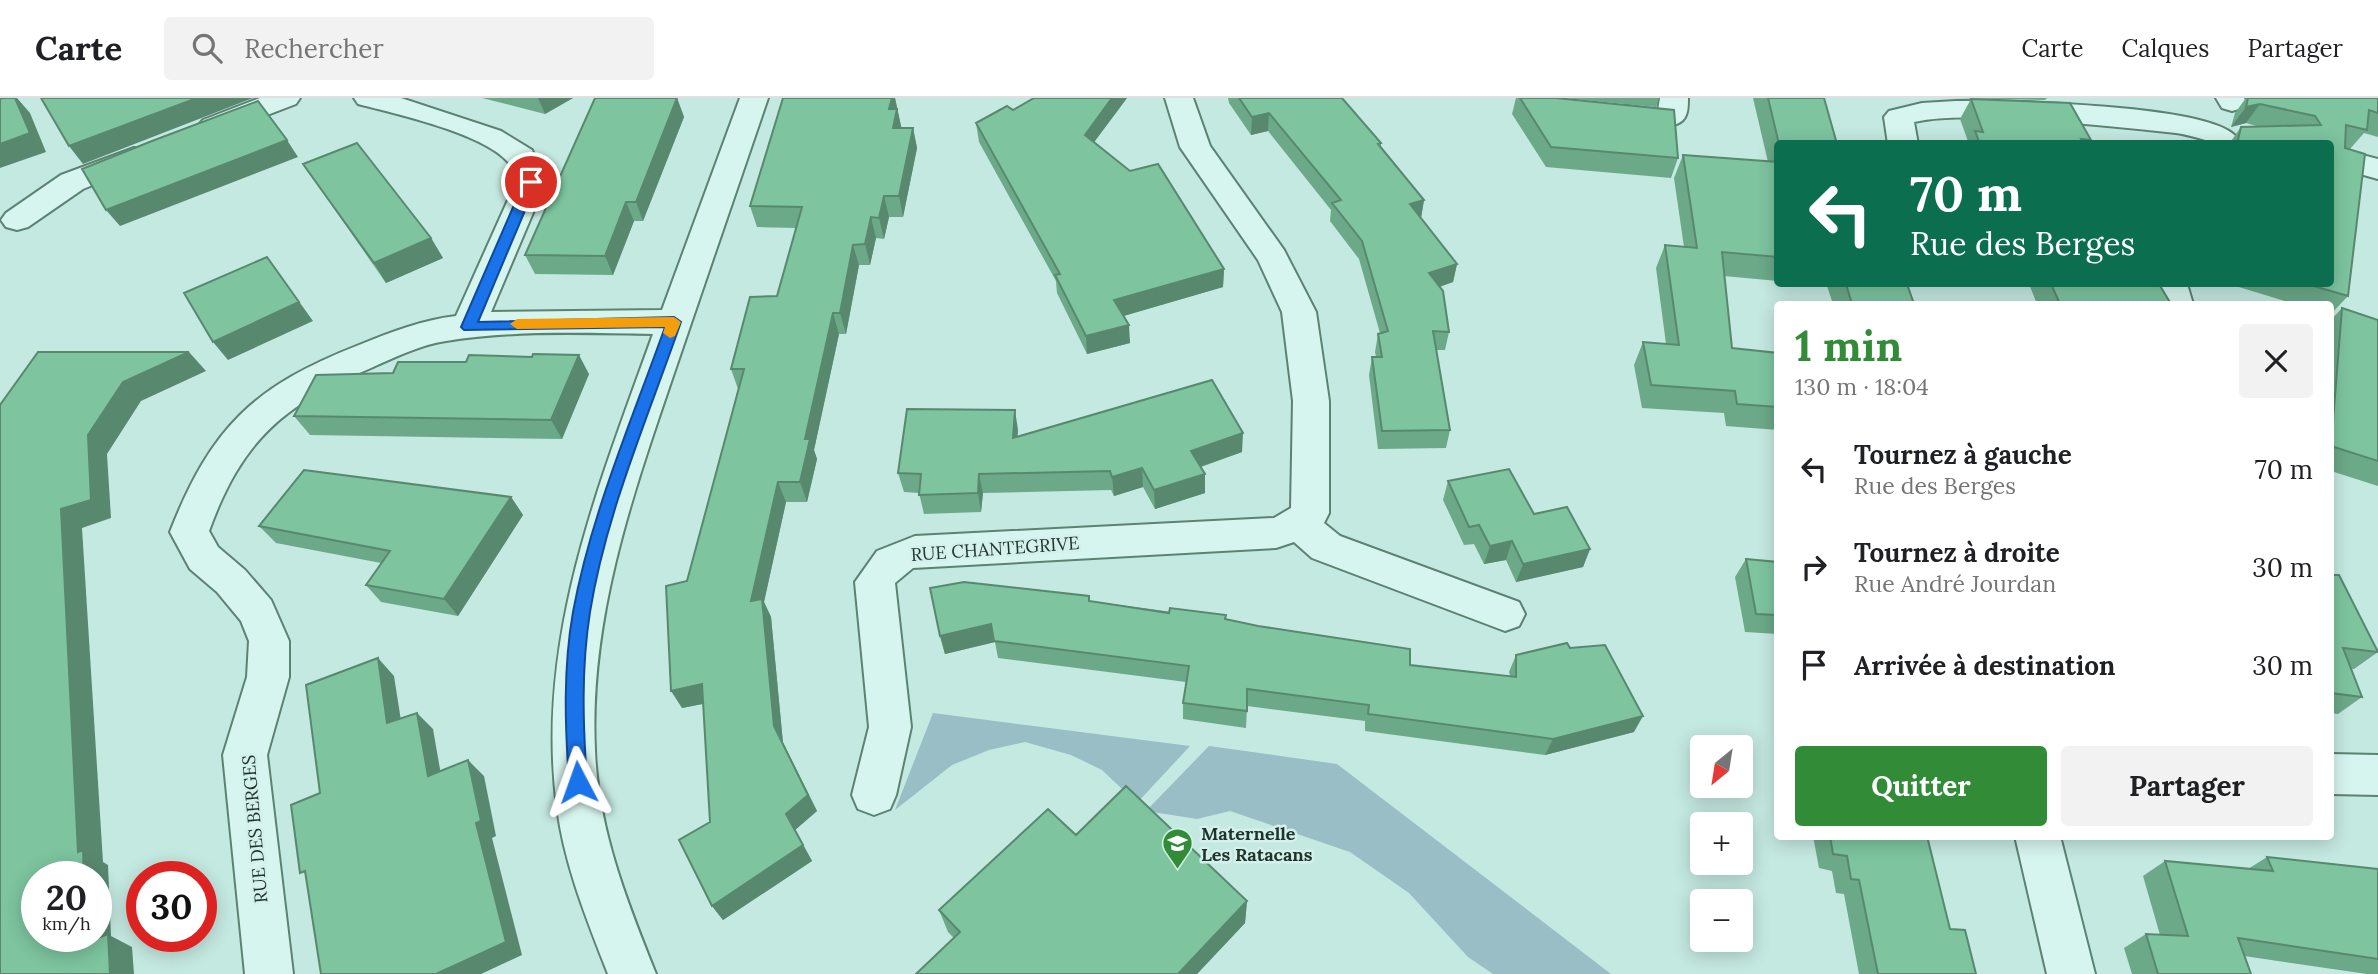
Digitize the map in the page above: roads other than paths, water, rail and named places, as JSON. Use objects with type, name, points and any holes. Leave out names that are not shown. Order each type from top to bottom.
[{"type":"street","points":[[17,220],[72,182],[286,98]]},
{"type":"street","points":[[368,98],[453,124],[504,144],[523,158],[531,182],[468,327]]},
{"type":"street","points":[[632,974],[605,905],[579,808],[573,706],[582,612],[604,521],[754,98]]},
{"type":"street","points":[[1179,98],[1195,147],[1273,257],[1299,312],[1311,401],[1310,513],[1299,524],[1326,547],[1505,614]]},
{"type":"street","points":[[1598,112],[1663,119],[1672,115],[1674,98]]},
{"type":"street","points":[[1902,140],[1899,117],[1907,109],[1926,102],[1958,99],[1996,99],[2202,128],[2225,139]]},
{"type":"street","points":[[2334,157],[2378,169]]},
{"type":"street","name":"RUE DES BERGES","points":[[269,974],[245,755],[268,677],[269,641],[257,612],[231,581],[204,558],[189,531],[199,502],[237,438],[263,410],[300,384],[396,343],[443,329],[674,322]]},
{"type":"street","name":"RUE CHANTEGRIVE","points":[[874,795],[890,727],[875,582],[883,566],[899,556],[915,552],[1276,533],[1299,524]]},
{"type":"street","points":[[2334,774],[2378,775]]},
{"type":"street","points":[[2038,840],[2071,974]]},
{"type":"place","name":"Maternelle Les Ratacans","points":[[1178,871]]}]
